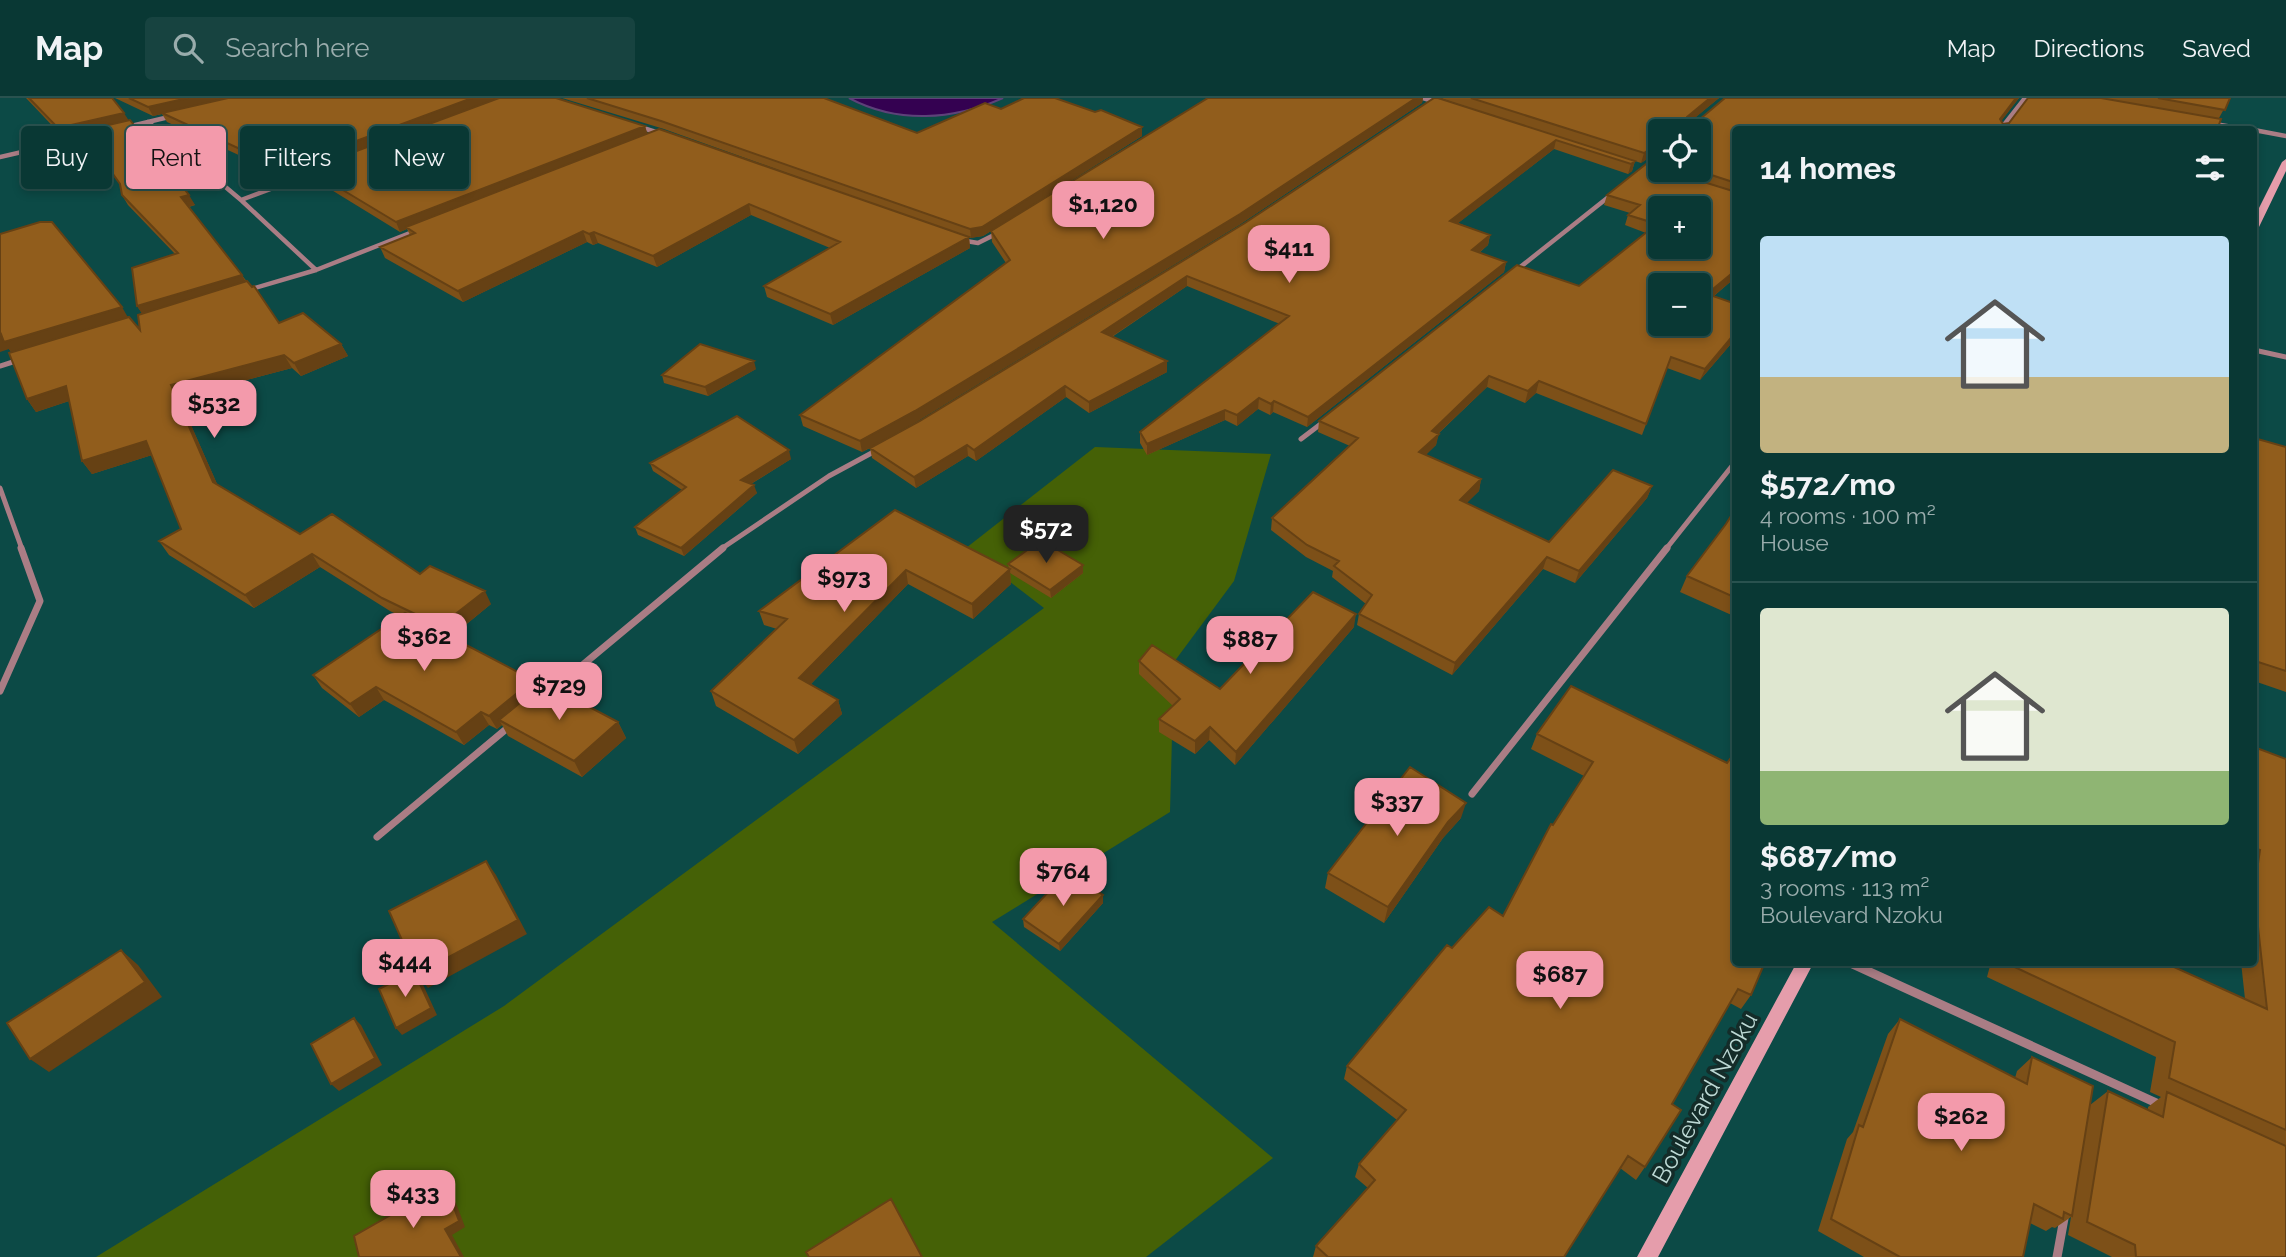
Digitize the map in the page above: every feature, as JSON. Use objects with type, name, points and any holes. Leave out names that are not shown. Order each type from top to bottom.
[{"type":"street","points":[[1423,98],[1436,100],[1446,106]]},
{"type":"street","points":[[2003,126],[2025,98]]},
{"type":"street","points":[[1422,109],[1436,100]]},
{"type":"street","points":[[121,128],[185,113]]},
{"type":"street","points":[[2198,121],[2228,126]]},
{"type":"street","points":[[148,122],[241,200],[316,270]]},
{"type":"street","points":[[624,122],[675,138]]},
{"type":"street","points":[[2257,131],[2286,136]]},
{"type":"street","points":[[650,139],[662,134]]},
{"type":"street","points":[[0,157],[21,152]]},
{"type":"street","points":[[2257,221],[2286,162]]},
{"type":"street","points":[[1631,164],[1648,170]]},
{"type":"street","points":[[1633,177],[1648,165]]},
{"type":"street","points":[[241,200],[270,189]]},
{"type":"street","points":[[1505,279],[1612,194]]},
{"type":"street","points":[[957,238],[978,243],[1008,226]]},
{"type":"street","points":[[237,294],[316,270],[419,229]]},
{"type":"street","points":[[2257,351],[2286,357]]},
{"type":"street","points":[[0,366],[26,358]]},
{"type":"street","points":[[1301,439],[1334,414]]},
{"type":"street","points":[[547,694],[729,543],[829,476],[885,445]]},
{"type":"street","points":[[1472,794],[1732,466]]},
{"type":"street","points":[[0,488],[40,601],[0,691]]},
{"type":"street","points":[[377,837],[515,721]]},
{"type":"street","name":"Boulevard Nzoku","points":[[1647,1257],[1805,966]]},
{"type":"street","points":[[1857,966],[2175,1111]]},
{"type":"street","points":[[2086,1085],[2088,1072]]},
{"type":"street","points":[[2057,1257],[2066,1204]]},
{"type":"green space","points":[[1095,447],[1271,454],[1234,581],[1174,662],[1170,812],[992,922],[1273,1158],[1146,1257],[96,1257],[504,1006],[1044,608],[966,548]]},
{"type":"shaded area","points":[[849,98],[1003,98],[965,111],[926,116],[887,112]]},
{"type":"building","points":[[29,98],[112,98],[124,113],[67,126],[56,126]]},
{"type":"building","points":[[129,98],[188,98],[148,107]]},
{"type":"building","points":[[228,98],[472,98],[397,126],[369,126],[369,136],[355,141],[355,126],[240,126],[240,149],[226,143],[226,126],[190,126],[162,113]]},
{"type":"building","points":[[499,98],[556,98],[645,126],[396,222],[341,189],[355,189],[355,152],[369,146],[369,189],[469,189],[469,126],[424,126]]},
{"type":"building","points":[[587,98],[824,98],[917,133],[985,103],[1001,109],[1024,98],[1055,98],[1095,112],[1101,110],[1142,127],[982,227],[970,229],[661,121]]},
{"type":"building","points":[[1208,98],[1416,98],[1240,214],[915,411],[860,441],[800,415],[1010,260],[991,231]]},
{"type":"building","points":[[1434,98],[1635,161],[1631,164],[1556,140],[1450,221],[1490,235],[1472,250],[1506,262],[1308,417],[1274,401],[1271,404],[1259,398],[1237,415],[1225,410],[1147,444],[1140,432],[1289,316],[1187,276],[1102,332],[1167,361],[1089,402],[1065,386],[974,450],[967,445],[914,477],[870,448],[920,421],[1245,223]]},
{"type":"building","points":[[1471,98],[1710,98],[1687,119],[1648,119],[1648,150],[1644,153]]},
{"type":"building","points":[[1725,98],[2016,98],[2000,119],[2003,124],[2009,123],[2028,98],[2101,98],[2221,119],[2218,126],[1732,126],[1732,182],[1711,175],[1711,119],[1700,119]]},
{"type":"building","points":[[2158,98],[2230,98],[2225,110]]},
{"type":"building","points":[[130,120],[135,126],[126,126],[126,189],[184,189],[189,195],[181,197],[242,275],[137,306],[132,268],[178,253],[122,195],[120,184],[112,173],[112,126],[104,126]]},
{"type":"building","points":[[659,129],[969,237],[830,314],[764,286],[840,242],[749,204],[653,256],[594,232],[589,234],[583,231],[458,291],[380,247],[415,233],[406,227]]},
{"type":"building","points":[[1646,164],[1648,182],[1704,182],[1732,191],[1732,273],[1711,291],[1711,273],[1648,273],[1648,336],[1711,336],[1711,295],[1732,303],[1732,337],[1705,369],[1671,357],[1646,424],[1539,381],[1528,391],[1489,376],[1432,431],[1439,434],[1419,452],[1481,479],[1460,500],[1549,542],[1613,470],[1652,486],[1579,571],[1547,557],[1455,663],[1359,614],[1372,595],[1334,566],[1339,561],[1307,545],[1272,518],[1358,438],[1319,421],[1517,265],[1579,286],[1648,231],[1648,259],[1711,259],[1711,196],[1648,196],[1648,221],[1628,215],[1640,205],[1607,195]]},
{"type":"building","points":[[40,222],[52,222],[122,307],[4,342],[0,335],[0,234]]},
{"type":"building","points":[[247,281],[254,286],[279,323],[303,313],[341,344],[294,363],[284,355],[171,385],[213,482],[300,534],[332,514],[420,574],[430,566],[485,591],[440,626],[382,598],[312,554],[245,595],[159,541],[181,529],[146,441],[82,461],[66,386],[27,399],[9,353],[129,317],[140,330],[138,315]]},
{"type":"building","points":[[700,344],[754,361],[705,387],[662,375]]},
{"type":"building","points":[[737,416],[789,450],[741,480],[754,485],[681,548],[635,527],[686,487],[650,463]]},
{"type":"building","points":[[2257,439],[2286,447],[2286,671],[2257,662]]},
{"type":"building","points":[[895,510],[1010,569],[972,604],[906,570],[799,678],[838,700],[794,740],[711,691],[787,619],[759,611]]},
{"type":"building","points":[[1732,514],[1732,596],[1687,576]]},
{"type":"building","points":[[1041,540],[1083,565],[1050,590],[1008,564]]},
{"type":"building","points":[[1313,592],[1356,614],[1236,752],[1210,727],[1195,741],[1159,719],[1180,699],[1139,661],[1152,645],[1220,689]]},
{"type":"building","points":[[405,613],[533,680],[489,716],[481,712],[456,732],[376,687],[350,704],[313,675]]},
{"type":"building","points":[[544,683],[618,722],[574,761],[499,720]]},
{"type":"building","points":[[1571,686],[1727,763],[1732,756],[1732,966],[1763,966],[1751,995],[1738,989],[1672,1104],[1681,1110],[1645,1167],[1628,1156],[1564,1257],[1328,1257],[1316,1246],[1375,1180],[1359,1164],[1406,1110],[1347,1066],[1447,945],[1452,948],[1489,907],[1503,916],[1551,824],[1553,825],[1593,762],[1537,734]]},
{"type":"building","points":[[2257,748],[2286,759],[2286,1130],[2169,1078],[2175,1042],[2013,966],[2172,966],[2267,1009],[2257,917],[2257,870],[2260,850],[2257,849]]},
{"type":"building","points":[[1410,767],[1466,803],[1448,822],[1388,907],[1328,873]]},
{"type":"building","points":[[486,861],[518,920],[417,974],[389,911]]},
{"type":"building","points":[[1067,872],[1103,895],[1059,944],[1023,919]]},
{"type":"building","points":[[121,950],[145,982],[30,1059],[7,1023]]},
{"type":"building","points":[[414,971],[431,1008],[396,1028],[379,989]]},
{"type":"building","points":[[354,1018],[375,1058],[331,1084],[311,1044]]},
{"type":"building","points":[[1900,1019],[2027,1084],[2032,1057],[2093,1086],[2072,1216],[2064,1212],[2063,1219],[2034,1204],[2023,1257],[1900,1257],[1831,1219],[1859,1125],[1863,1127]]},
{"type":"building","points":[[2108,1091],[2163,1117],[2167,1092],[2286,1146],[2286,1257],[2136,1257],[2135,1245],[2087,1222]]},
{"type":"building","points":[[445,1184],[459,1221],[445,1229],[461,1257],[359,1257],[354,1236]]},
{"type":"building","points":[[891,1199],[922,1257],[809,1257],[806,1252]]}]
